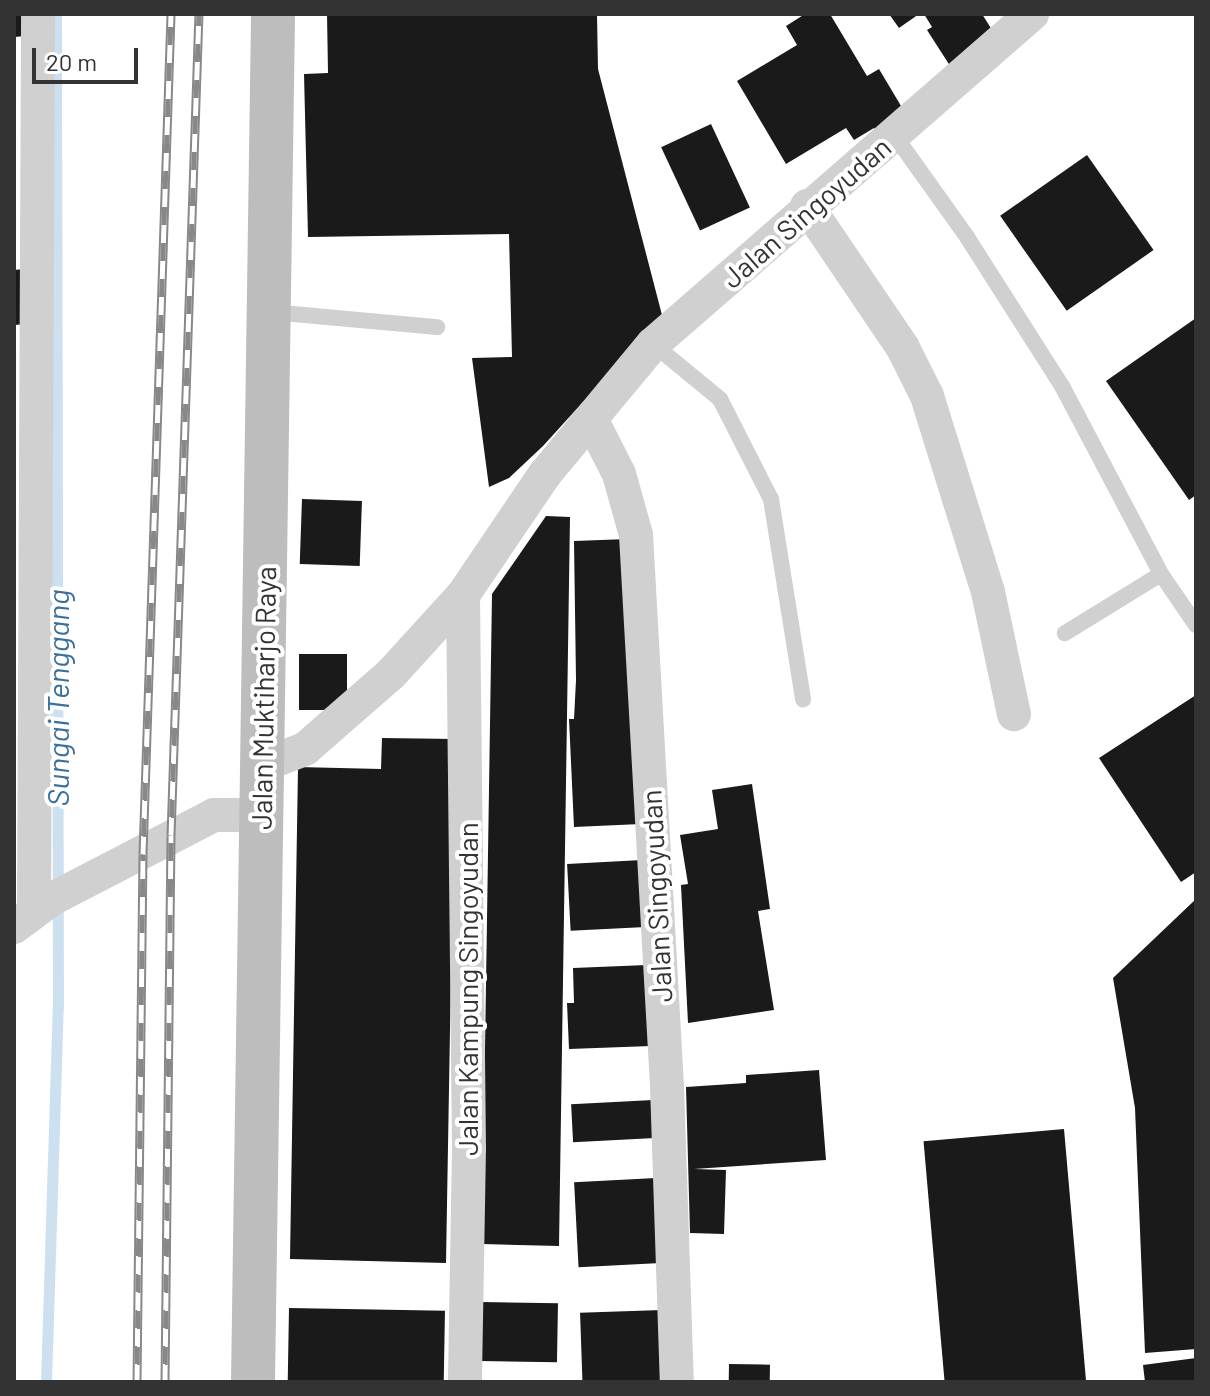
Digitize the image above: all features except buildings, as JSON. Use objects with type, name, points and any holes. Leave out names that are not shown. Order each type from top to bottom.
[{"type":"street","points":[[38,14],[26,241],[23,854],[30,914],[214,815],[261,815]]},
{"type":"street","name":"Jalan Muktiharjo Raya","points":[[253,1382],[273,14]]},
{"type":"street","name":"Jalan Singoyudan","points":[[263,765],[305,749],[345,716],[463,595],[509,523],[653,344],[807,206],[895,136],[1032,14]]},
{"type":"street","points":[[807,206],[903,348],[927,396],[988,592],[1014,714]]},
{"type":"street","name":"Jalan Singoyudan","points":[[591,419],[619,474],[636,535],[667,1086],[677,1382]]},
{"type":"street","name":"Jalan Kampung Singoyudan","points":[[463,595],[469,1148],[465,1382]]},
{"type":"lane","points":[[895,136],[967,237],[1062,386],[1161,574],[1196,625]]},
{"type":"lane","points":[[269,312],[437,327]]},
{"type":"lane","points":[[653,344],[720,399],[771,499],[803,699]]},
{"type":"lane","points":[[1065,633],[1161,574]]},
{"type":"waterway","name":"Sungai Tenggang","points":[[46,1382],[58,1006],[56,14]]},
{"type":"railway","points":[[137,1382],[143,854],[171,14]]},
{"type":"railway","points":[[165,1382],[171,835],[199,14]]}]
